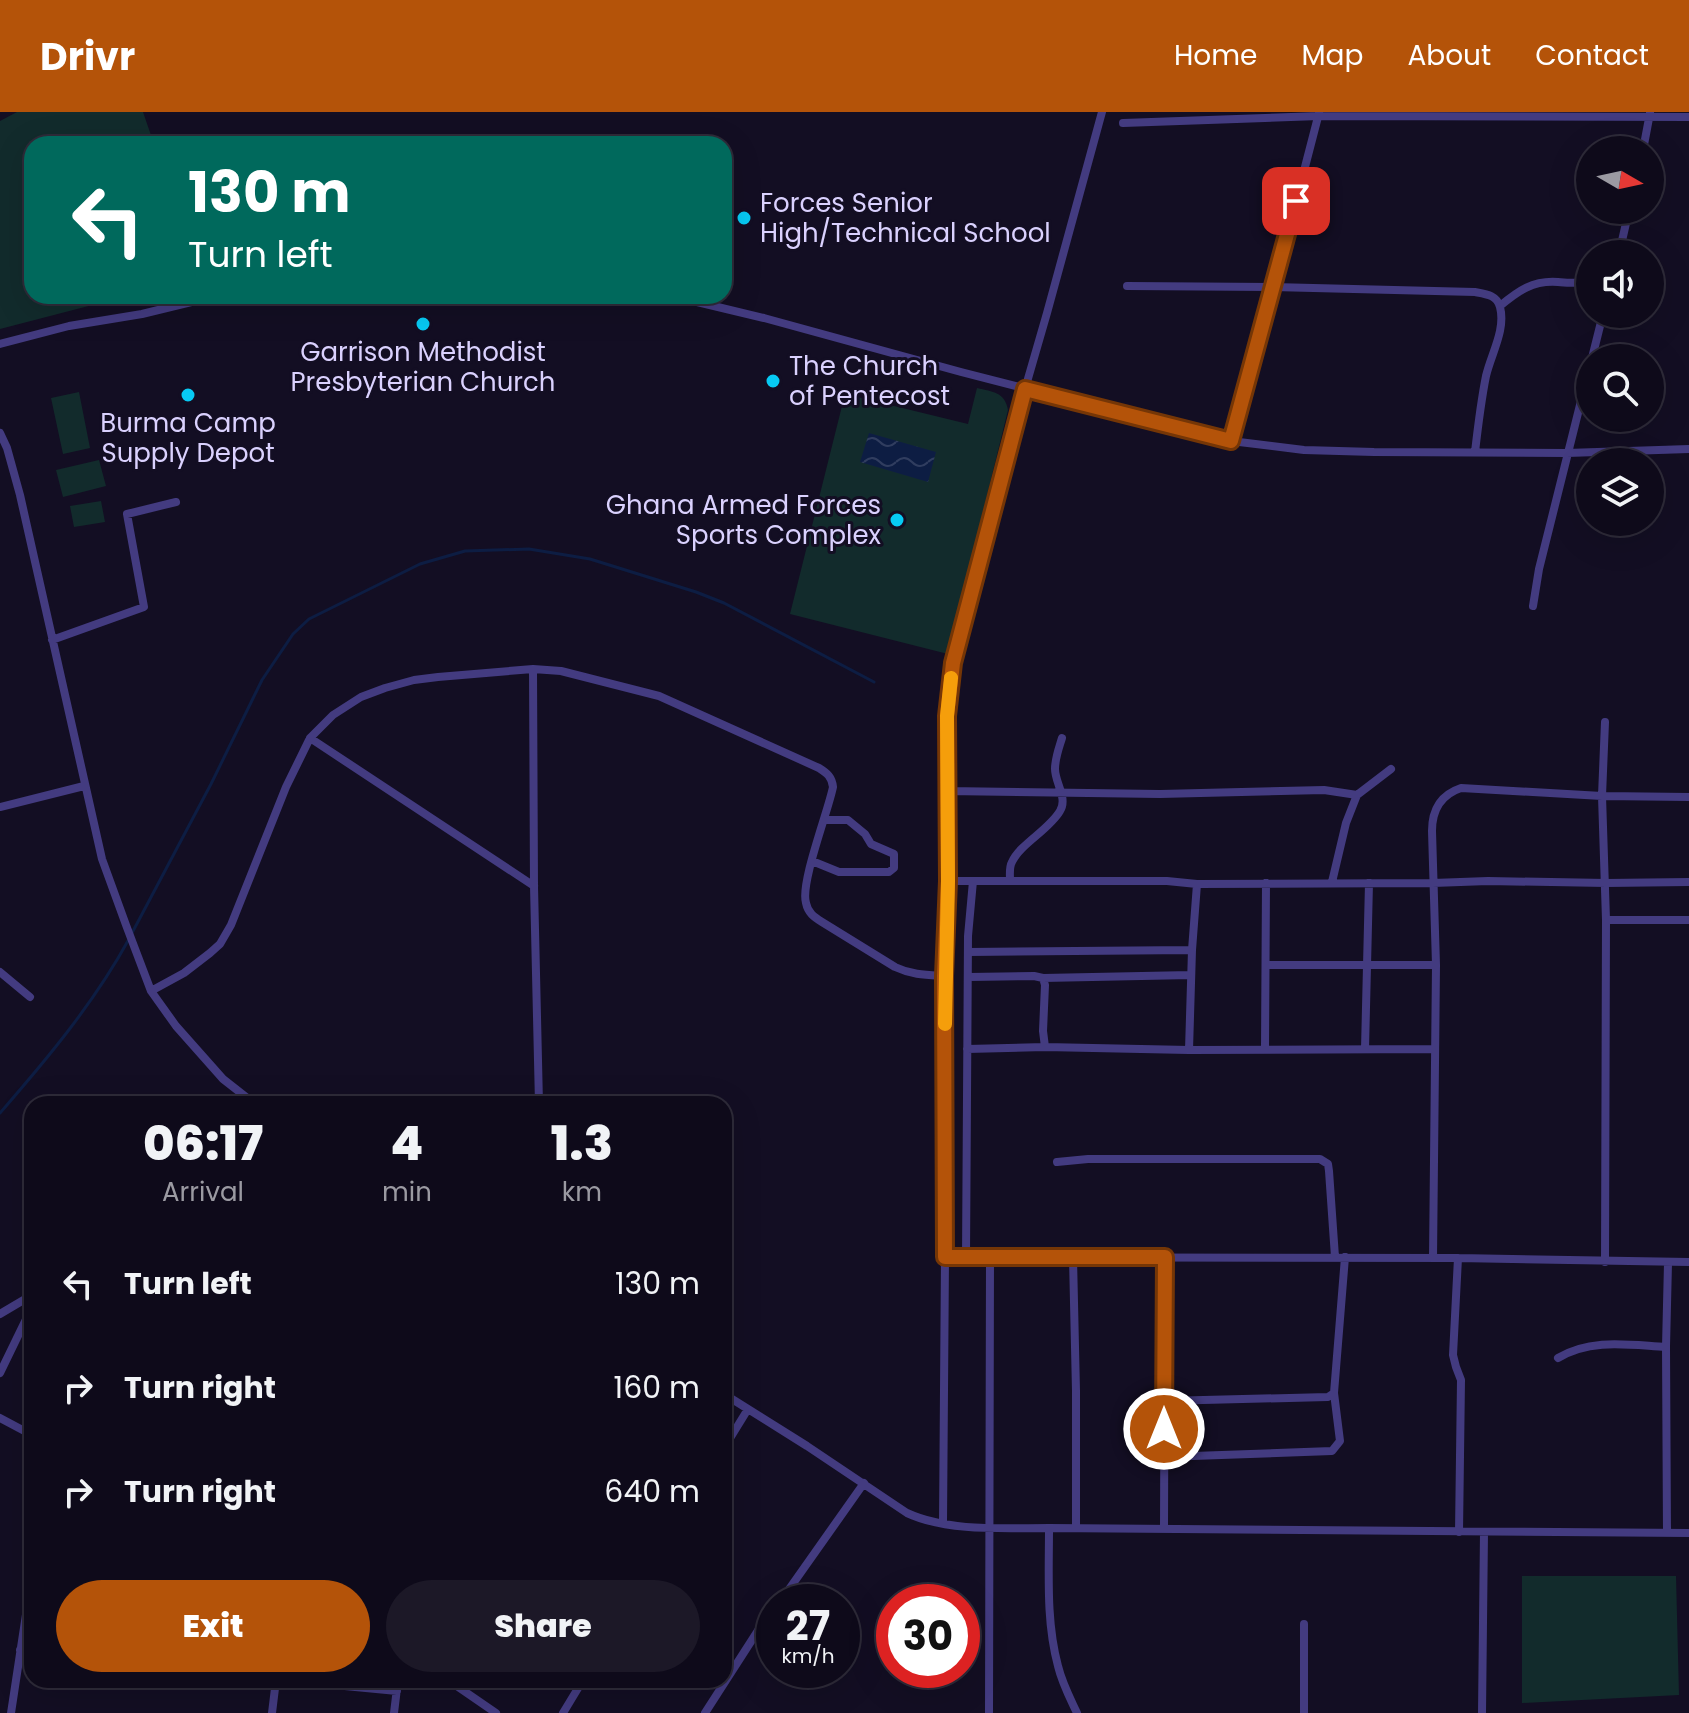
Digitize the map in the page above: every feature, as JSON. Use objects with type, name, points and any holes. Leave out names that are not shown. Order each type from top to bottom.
[{"type":"street","points":[[943,1523],[947,716],[953,663],[1102,112]]},
{"type":"street","points":[[1231,441],[1319,114]]},
{"type":"street","points":[[1123,123],[1319,114],[1689,117]]},
{"type":"street","points":[[1646,136],[1650,115]]},
{"type":"street","points":[[1500,306],[1528,285],[1556,282],[1576,284]]},
{"type":"street","points":[[1127,286],[1488,294],[1496,298],[1500,306],[1500,331],[1479,410],[1475,452]]},
{"type":"street","points":[[0,344],[69,326],[183,304]]},
{"type":"street","points":[[705,304],[1231,441],[1304,450],[1567,453],[1689,449]]},
{"type":"street","points":[[1533,606],[1539,569],[1576,419]]},
{"type":"street","points":[[0,433],[20,495],[102,859],[126,925],[151,991],[204,1059],[245,1096]]},
{"type":"street","points":[[52,640],[144,607],[127,514],[176,502]]},
{"type":"street","points":[[151,991],[184,973],[220,944],[231,925],[286,787],[310,738],[333,715],[361,697],[385,688],[438,677],[533,669],[561,671],[659,696],[828,773],[832,780],[831,797],[812,861],[805,895],[806,906],[812,915],[908,973],[944,976]]},
{"type":"street","points":[[533,669],[539,1096]]},
{"type":"street","points":[[1605,722],[1602,796],[1606,883],[1605,1262]]},
{"type":"street","points":[[310,738],[534,886]]},
{"type":"street","points":[[1010,880],[1011,862],[1063,804],[1055,766],[1062,738]]},
{"type":"street","points":[[1332,882],[1346,823],[1357,795],[1391,769]]},
{"type":"street","points":[[0,807],[84,786]]},
{"type":"street","points":[[1433,1258],[1436,965],[1432,817],[1439,803],[1450,792],[1461,788],[1602,796],[1689,797]]},
{"type":"street","points":[[947,791],[1160,794],[1324,790],[1357,795]]},
{"type":"street","points":[[812,861],[846,873],[889,872],[894,868],[894,854],[871,844],[853,823],[848,820],[824,820]]},
{"type":"street","points":[[948,881],[1167,881],[1197,884],[1689,882]]},
{"type":"street","points":[[966,1257],[968,936],[973,881]]},
{"type":"street","points":[[1265,1049],[1266,883]]},
{"type":"street","points":[[1365,1049],[1369,883]]},
{"type":"street","points":[[1189,1050],[1197,884]]},
{"type":"street","points":[[1606,920],[1689,920]]},
{"type":"street","points":[[968,952],[1192,950]]},
{"type":"street","points":[[1266,965],[1436,965]]},
{"type":"street","points":[[0,972],[30,997]]},
{"type":"street","points":[[969,977],[1191,975]]},
{"type":"street","points":[[1043,978],[1045,1047]]},
{"type":"street","points":[[967,1049],[1435,1049]]},
{"type":"street","points":[[1057,1162],[1114,1158],[1320,1159],[1328,1164],[1335,1257]]},
{"type":"street","points":[[945,1257],[1345,1257],[1689,1262]]},
{"type":"street","points":[[1164,1528],[1165,1257]]},
{"type":"street","points":[[1164,1457],[1332,1451],[1340,1441],[1334,1393],[1345,1257]]},
{"type":"street","points":[[989,1713],[990,1258]]},
{"type":"street","points":[[1073,1258],[1076,1528]]},
{"type":"street","points":[[1458,1258],[1453,1355],[1461,1380],[1459,1532]]},
{"type":"street","points":[[1667,1532],[1668,1263]]},
{"type":"street","points":[[0,1314],[24,1300]]},
{"type":"street","points":[[10,1308],[24,1321]]},
{"type":"street","points":[[0,1373],[24,1324]]},
{"type":"street","points":[[1558,1358],[1584,1346],[1666,1347]]},
{"type":"street","points":[[1164,1401],[1328,1397],[1334,1393]]},
{"type":"street","points":[[732,1399],[907,1513],[943,1523],[989,1528],[1689,1533]]},
{"type":"street","points":[[732,1435],[748,1409]]},
{"type":"street","points":[[0,1418],[24,1431]]},
{"type":"street","points":[[793,1584],[864,1483]]},
{"type":"street","points":[[1049,1528],[1053,1645],[1062,1680],[1077,1713]]},
{"type":"street","points":[[1482,1713],[1484,1532]]},
{"type":"street","points":[[1304,1624],[1304,1713]]},
{"type":"street","points":[[11,1713],[24,1625]]},
{"type":"street","points":[[732,1671],[756,1634]]},
{"type":"street","points":[[20,1650],[24,1650]]},
{"type":"street","points":[[272,1713],[277,1688]]},
{"type":"street","points":[[365,1688],[397,1691]]},
{"type":"street","points":[[394,1713],[397,1688]]},
{"type":"street","points":[[460,1688],[496,1713]]},
{"type":"street","points":[[563,1713],[578,1688]]},
{"type":"street","points":[[705,1713],[721,1688]]},
{"type":"green space","points":[[17,112],[143,112],[151,136],[24,136],[24,304],[96,304],[0,329],[0,121]]},
{"type":"green space","name":"Ghana Armed Forces Sports Complex","points":[[977,388],[1001,396],[1008,410],[948,654],[790,614],[845,394],[968,424]]},
{"type":"green space","points":[[79,392],[90,448],[63,454],[51,398]]},
{"type":"green space","points":[[99,460],[106,486],[63,497],[56,470]]},
{"type":"green space","points":[[101,501],[105,522],[74,527],[70,506]]},
{"type":"green space","points":[[1522,1576],[1676,1576],[1679,1695],[1522,1703]]},
{"type":"water","points":[[869,433],[936,452],[928,482],[860,462]]},
{"type":"waterway","points":[[132,933],[262,680],[293,634],[309,619],[420,564],[465,551],[529,549],[590,559],[724,603],[874,682]]},
{"type":"waterway","points":[[0,1113],[85,1008],[129,939]]},
{"type":"slow traffic","points":[[945,1024],[947,716],[951,678]]},
{"type":"place","name":"Forces Senior High/Technical School","points":[[744,218]]},
{"type":"place","name":"Garrison Methodist Presbyterian Church","points":[[423,324]]},
{"type":"place","name":"The Church of Pentecost","points":[[773,381]]},
{"type":"place","name":"Burma Camp Supply Depot","points":[[188,395]]},
{"type":"place","name":"Ghana Armed Forces Sports Complex","points":[[897,520]]},
{"type":"route","points":[[1164,1429],[1165,1257],[945,1257],[947,716],[953,663],[1025,389],[1231,441],[1296,201]]}]
